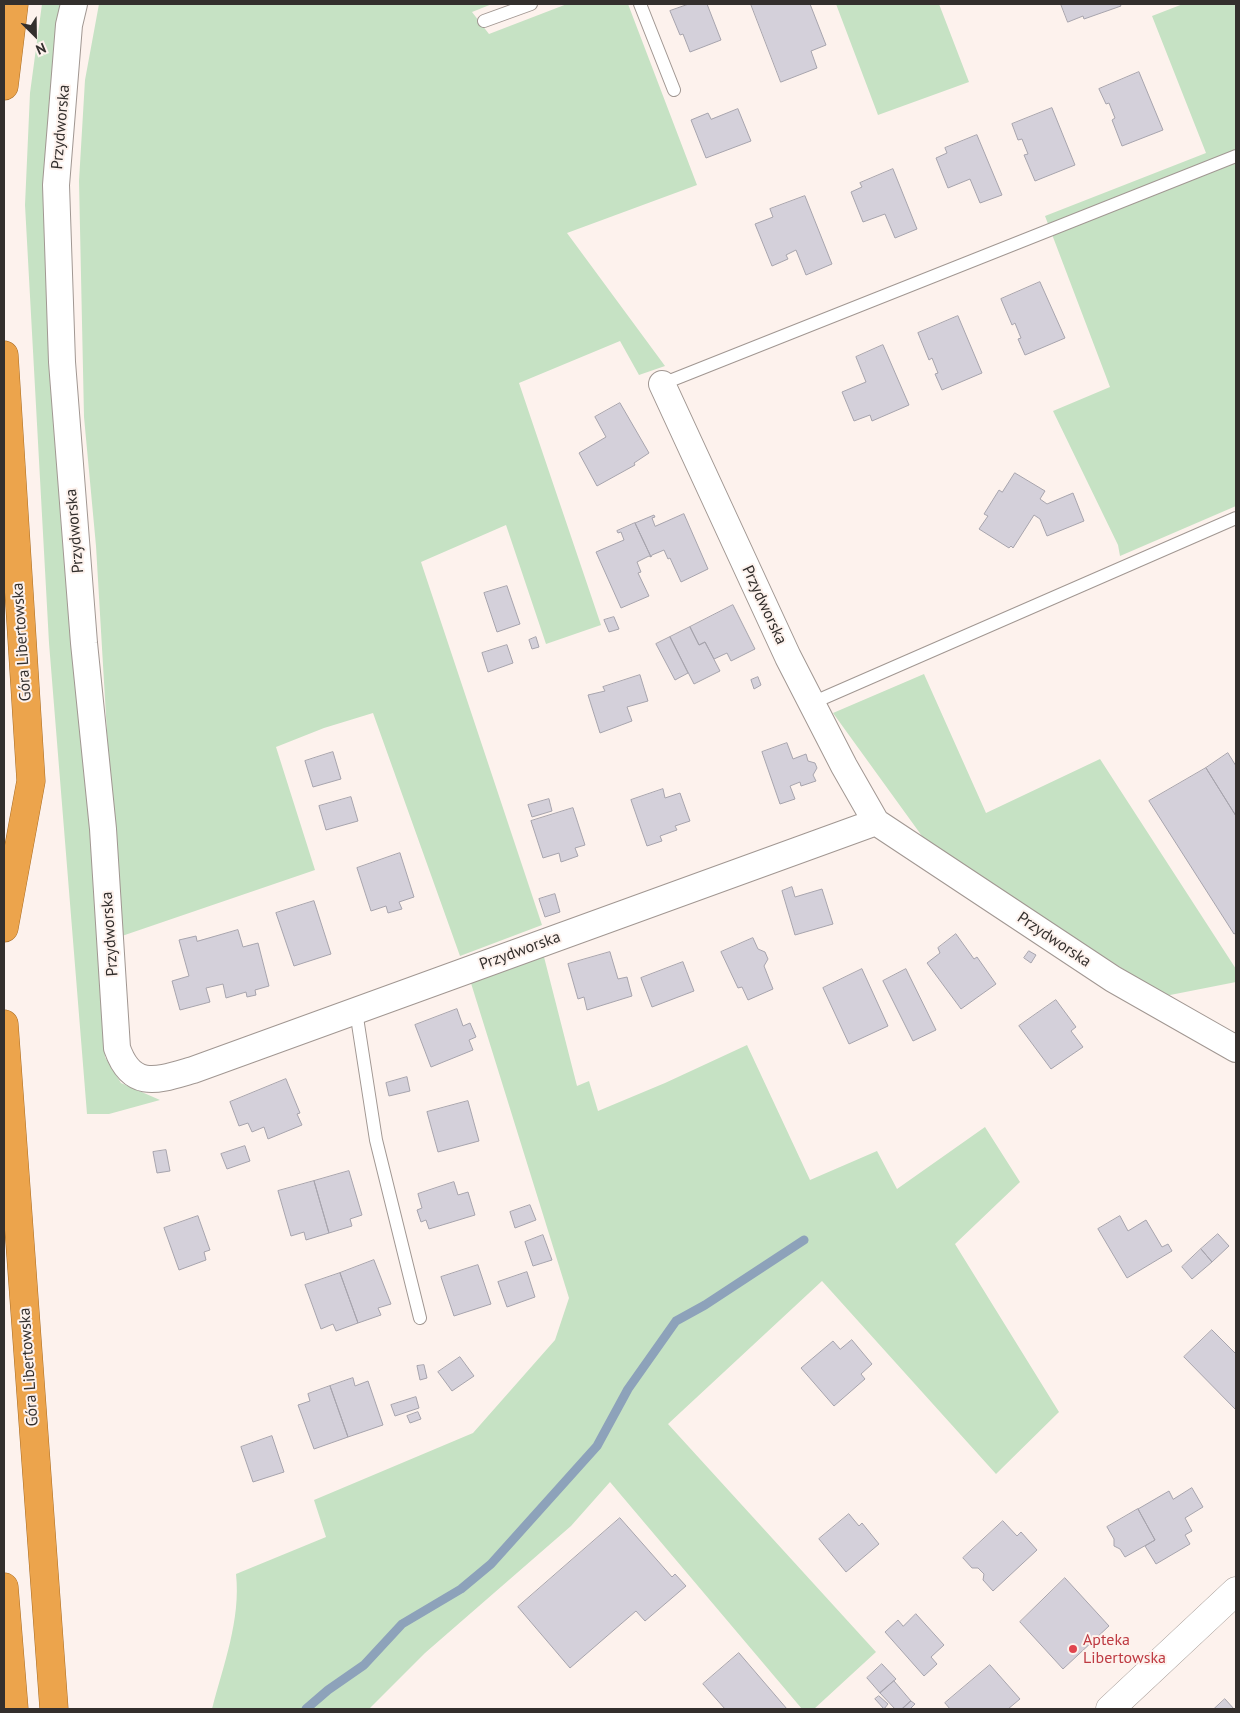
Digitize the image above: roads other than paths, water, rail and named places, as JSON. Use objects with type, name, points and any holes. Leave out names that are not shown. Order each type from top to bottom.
[{"type":"highway","points":[[4,86],[14,4]]},
{"type":"highway","name":"Góra Libertowska","points":[[4,355],[31,781],[4,928]]},
{"type":"highway","name":"Góra Libertowska","points":[[4,1024],[54,1709]]},
{"type":"highway","points":[[4,1225],[16,1183]]},
{"type":"highway","points":[[4,1587],[14,1709]]},
{"type":"street","name":"Przydworska","points":[[74,4],[69,25],[56,185],[62,362],[84,643],[103,829],[117,1048],[126,1068],[132,1074],[156,1079],[193,1070],[876,822]]},
{"type":"street","name":"Przydworska","points":[[662,384],[788,657],[844,766],[876,822],[1113,979],[1236,1049]]},
{"type":"street","points":[[1110,1709],[1236,1591]]},
{"type":"lane","points":[[484,21],[531,4]]},
{"type":"lane","points":[[640,4],[674,90]]},
{"type":"lane","points":[[662,384],[1236,156]]},
{"type":"lane","points":[[812,703],[1236,518]]},
{"type":"lane","points":[[356,1011],[376,1140],[420,1318]]},
{"type":"waterway","points":[[306,1709],[328,1690],[364,1665],[402,1624],[461,1589],[491,1564],[597,1446],[628,1389],[676,1321],[705,1305],[804,1240]]},
{"type":"place","name":"Apteka Libertowska","points":[[1073,1649]]}]
